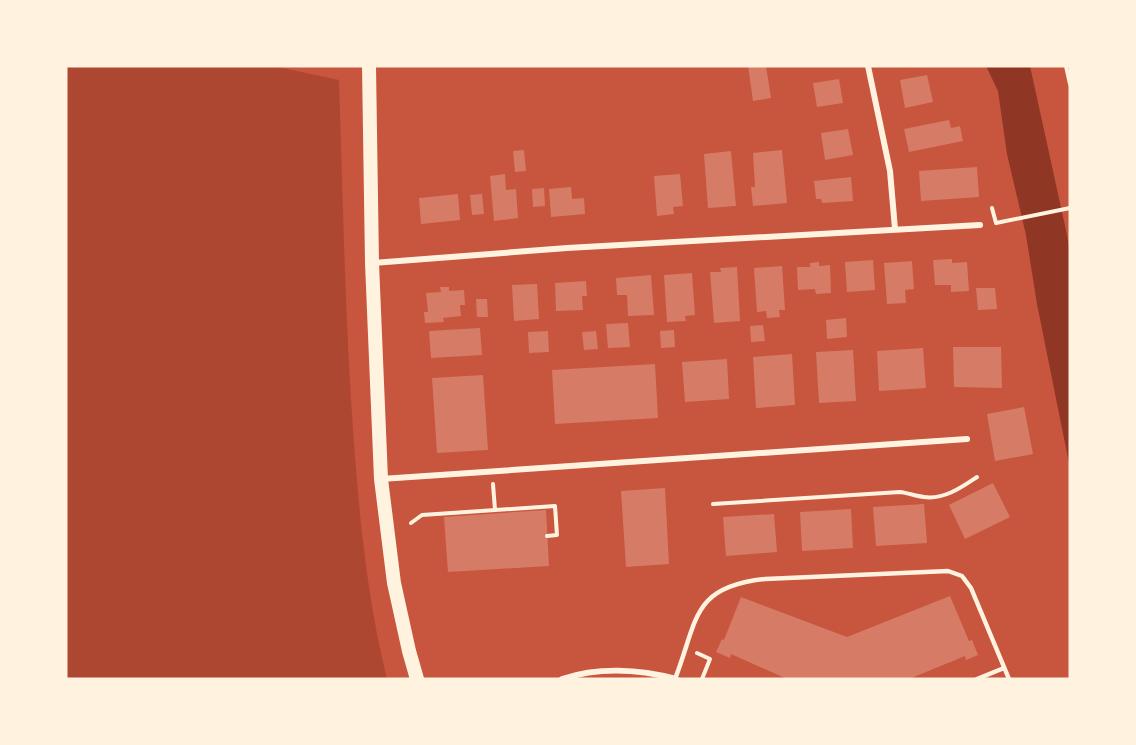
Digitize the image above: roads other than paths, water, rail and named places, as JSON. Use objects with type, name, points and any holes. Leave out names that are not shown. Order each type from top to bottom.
[{"type":"main road","points":[[369,66],[372,263],[381,479],[394,583],[417,679]]},
{"type":"street","points":[[868,66],[890,171],[895,230]]},
{"type":"street","points":[[372,263],[567,248],[980,225]]},
{"type":"street","points":[[381,479],[968,439]]},
{"type":"street","points":[[562,679],[590,673],[621,671],[648,673],[675,679]]},
{"type":"lane","points":[[675,679],[693,623],[709,598],[726,587],[746,581],[948,571],[962,576],[970,588],[1009,679]]},
{"type":"lane","points":[[977,679],[1004,668]]}]
